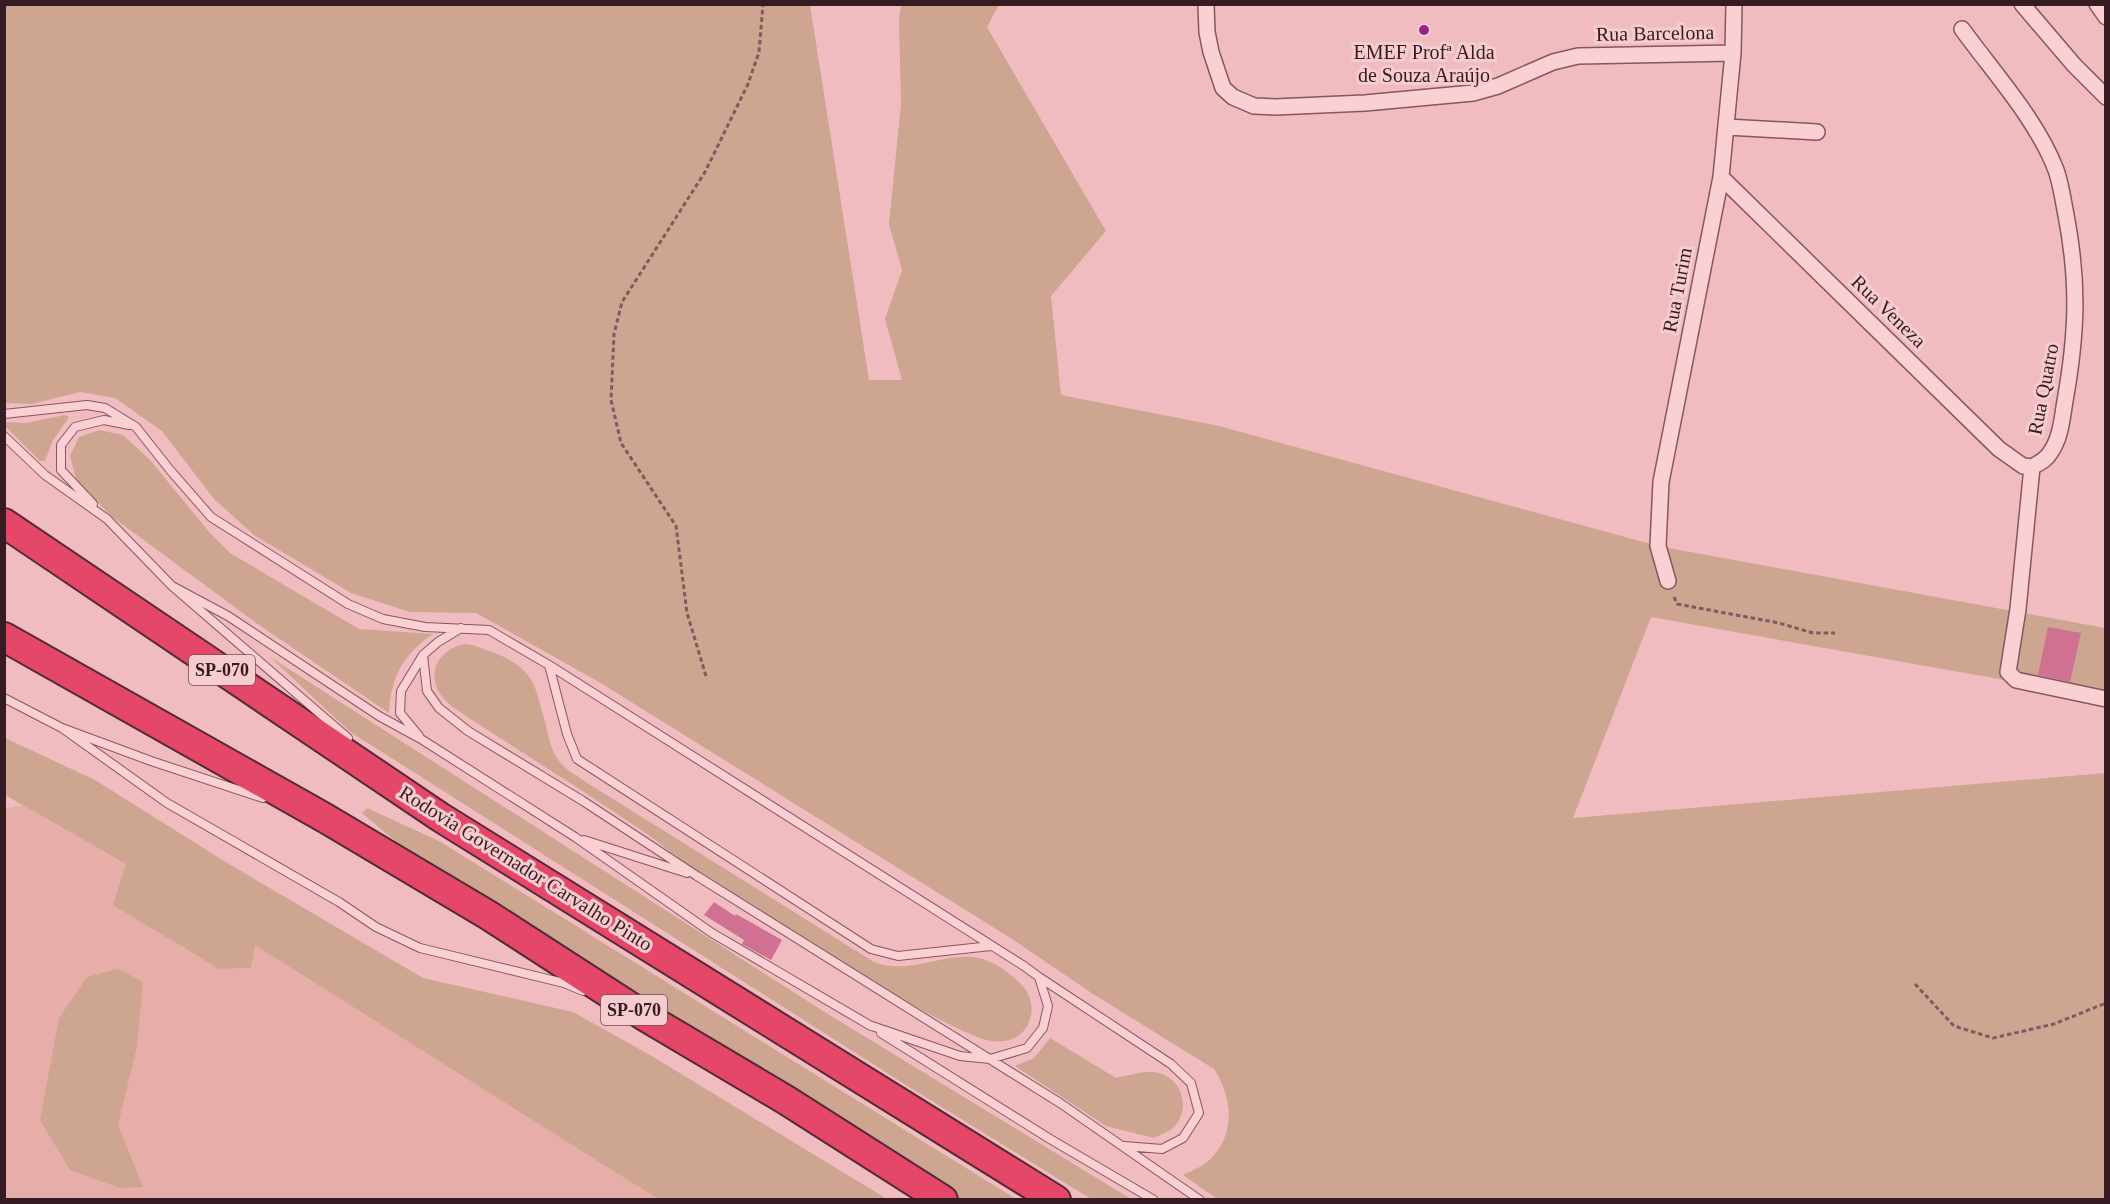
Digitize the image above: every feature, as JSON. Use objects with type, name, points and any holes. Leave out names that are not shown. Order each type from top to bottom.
[{"type":"highway","name":"Rodovia Governador Carvalho Pinto","points":[[4,523],[440,817],[1056,1200]]},
{"type":"highway","name":"SP-070","points":[[4,637],[326,818],[488,915],[646,1017],[786,1100],[944,1200]]},
{"type":"street","name":"Rua Barcelona","points":[[1206,4],[1207,32],[1211,52],[1223,88],[1233,97],[1254,106],[1365,103],[1473,93],[1498,86],[1553,62],[1578,56],[1733,53]]},
{"type":"street","name":"Rua Turim","points":[[1668,581],[1658,546],[1661,482],[1721,177],[1733,53],[1734,4]]},
{"type":"street","points":[[2022,4],[2074,65],[2106,97]]},
{"type":"street","points":[[2097,4],[2106,17]]},
{"type":"street","name":"Rua Quatro","points":[[1962,29],[2045,146],[2057,172],[2073,249],[2076,306],[2073,357],[2062,417],[2058,438],[2050,453],[2043,461],[2032,467]]},
{"type":"street","points":[[1727,128],[1817,132]]},
{"type":"street","name":"Rua Veneza","points":[[1721,177],[1999,449],[2023,466],[2032,467]]},
{"type":"street","points":[[2032,467],[2018,609],[2008,672],[2016,680],[2106,699]]},
{"type":"lane","points":[[4,414],[87,405],[105,408],[136,427],[212,517],[348,604],[383,619],[425,627],[489,630],[549,665],[991,946],[1171,1065],[1191,1083],[1199,1113],[1183,1138],[1162,1149],[1122,1146]]},
{"type":"lane","points":[[136,427],[104,420],[75,427],[61,445],[61,470],[172,586],[352,742]]},
{"type":"lane","points":[[4,436],[45,475],[107,519]]},
{"type":"lane","points":[[172,586],[228,616],[379,716],[421,739],[575,837],[712,933],[869,1025],[1050,1139],[1154,1200]]},
{"type":"lane","points":[[421,739],[400,713],[400,691],[423,655],[438,642],[461,628]]},
{"type":"lane","points":[[423,655],[427,691],[439,708],[468,731],[583,801],[697,876],[1060,1103],[1200,1200]]},
{"type":"lane","points":[[549,665],[567,734],[577,759],[862,943],[872,949],[898,956],[991,946]]},
{"type":"lane","points":[[4,698],[62,728],[151,761],[271,800]]},
{"type":"lane","points":[[62,728],[167,803],[339,902],[376,927],[420,948],[564,983],[595,996]]},
{"type":"lane","points":[[378,764],[440,817]]},
{"type":"lane","points":[[282,804],[326,818]]},
{"type":"lane","points":[[575,837],[697,876]]},
{"type":"lane","points":[[869,1025],[951,1054],[990,1059],[1027,1048],[1043,1028],[1048,1006],[1039,978]]},
{"type":"lane","points":[[605,1000],[646,1017]]},
{"type":"path","points":[[706,676],[687,613],[676,526],[621,443],[611,400],[614,334],[622,302],[705,172],[748,84],[759,52],[763,4]]},
{"type":"path","points":[[1668,581],[1677,603],[1779,623],[1813,633],[1835,633]]},
{"type":"path","points":[[1916,984],[1954,1026],[1993,1038],[2054,1024],[2106,1004]]},
{"type":"shaded area","points":[[5,5],[810,5],[869,380],[902,380],[885,319],[902,270],[889,224],[901,104],[899,20],[901,5],[999,5],[987,27],[1106,231],[1051,296],[1061,395],[1219,426],[1658,546],[2105,628],[2105,698],[1651,617],[1573,818],[2105,773],[2105,1199],[1217,1199],[1183,1175],[1208,1162],[1226,1135],[1229,1112],[1227,1101],[1214,1069],[1093,994],[1009,937],[599,682],[476,613],[410,612],[351,593],[254,535],[214,499],[162,431],[115,398],[80,392],[32,404],[5,403]]},
{"type":"shaded area","points":[[65,415],[69,417],[52,442],[45,461],[40,461],[5,426],[5,422],[26,423]]},
{"type":"shaded area","points":[[99,430],[123,435],[151,461],[209,532],[230,553],[359,629],[433,634],[406,658],[400,668],[392,688],[389,713],[259,625],[111,516],[76,479],[70,456],[79,437]]},
{"type":"shaded area","points":[[467,644],[510,660],[532,680],[555,754],[563,766],[575,775],[874,962],[892,966],[909,966],[958,957],[974,957],[991,962],[1008,973],[1027,992],[1031,1013],[1023,1032],[1010,1040],[979,1038],[911,1004],[720,887],[622,817],[459,711],[441,695],[434,678],[435,669],[443,655],[458,646]]},
{"type":"shaded area","points":[[270,657],[823,1011],[1131,1199],[1091,1199],[906,1085],[349,731]]},
{"type":"shaded area","points":[[5,738],[95,780],[224,861],[423,978],[573,1012],[650,1055],[887,1199],[658,1199],[255,945],[251,968],[219,969],[113,905],[126,864],[5,795]]},
{"type":"shaded area","points":[[22,805],[126,864],[175,943],[220,969],[251,968],[255,944],[658,1199],[5,1200],[4,809]]},
{"type":"shaded area","points":[[367,808],[439,841],[1016,1199],[957,1199],[432,872],[362,813]]},
{"type":"shaded area","points":[[118,969],[143,982],[137,1046],[118,1125],[143,1187],[120,1188],[70,1170],[40,1120],[59,1018],[87,977]]},
{"type":"shaded area","points":[[1050,1038],[1116,1078],[1154,1072],[1171,1079],[1177,1085],[1183,1101],[1183,1110],[1175,1126],[1154,1138],[1106,1126],[1015,1066],[1034,1058]]},
{"type":"building","points":[[2048,627],[2081,633],[2070,682],[2038,675]]},
{"type":"building","points":[[714,902],[735,916],[736,914],[782,940],[771,960],[742,944],[744,940],[704,915]]},
{"type":"place","name":"EMEF Profª Alda de Souza Araújo","points":[[1424,30]]}]
